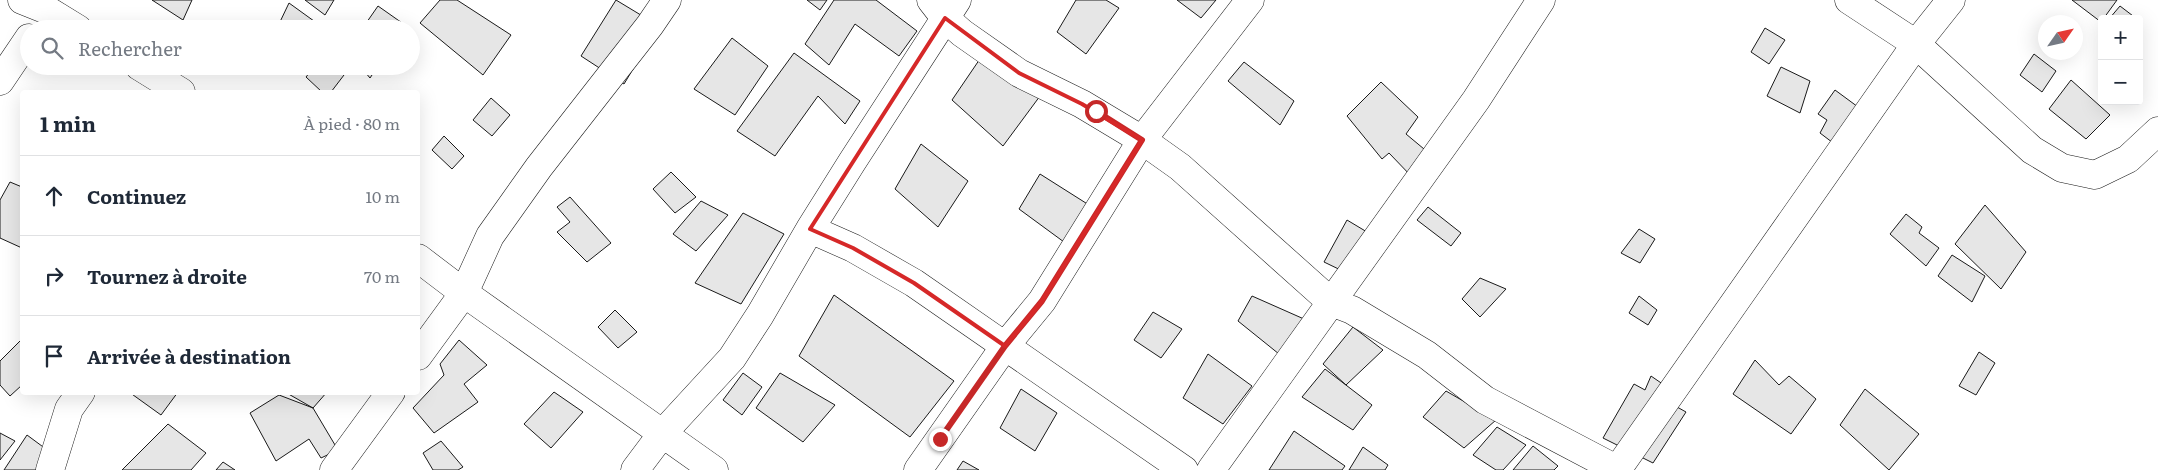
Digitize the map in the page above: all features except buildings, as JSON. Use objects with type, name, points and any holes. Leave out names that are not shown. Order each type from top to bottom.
[{"type":"street","points":[[22,0],[41,19]]},
{"type":"street","points":[[420,353],[464,293],[490,236],[539,167],[650,25],[667,0]]},
{"type":"street","points":[[918,470],[1005,346],[1042,301],[1142,140],[1250,0]]},
{"type":"street","points":[[1211,470],[1476,100],[1541,0]]},
{"type":"street","points":[[1849,0],[1916,44],[2032,150],[2062,168],[2095,175],[2128,159],[2158,132]]},
{"type":"street","points":[[635,470],[662,434],[732,358],[760,315],[944,6],[962,33],[1020,73],[1082,104],[1142,140],[1207,189],[1331,302],[1352,310],[1427,355],[1485,400],[1618,470],[1916,44],[1950,0]]},
{"type":"street","points":[[0,81],[20,51]]},
{"type":"street","points":[[154,75],[178,90]]},
{"type":"street","points":[[810,229],[853,248],[914,283],[1184,470]]},
{"type":"street","points":[[420,260],[464,293],[714,470]]},
{"type":"street","points":[[50,470],[69,409],[79,395]]},
{"type":"street","points":[[334,470],[389,395]]},
{"type":"highlighted area","points":[[945,18],[1019,73],[1082,104],[1142,140],[1042,301],[1005,346],[914,283],[853,248],[810,229]]},
{"type":"route","points":[[940,439],[1005,346],[1042,301],[1142,140],[1096,111]]}]
